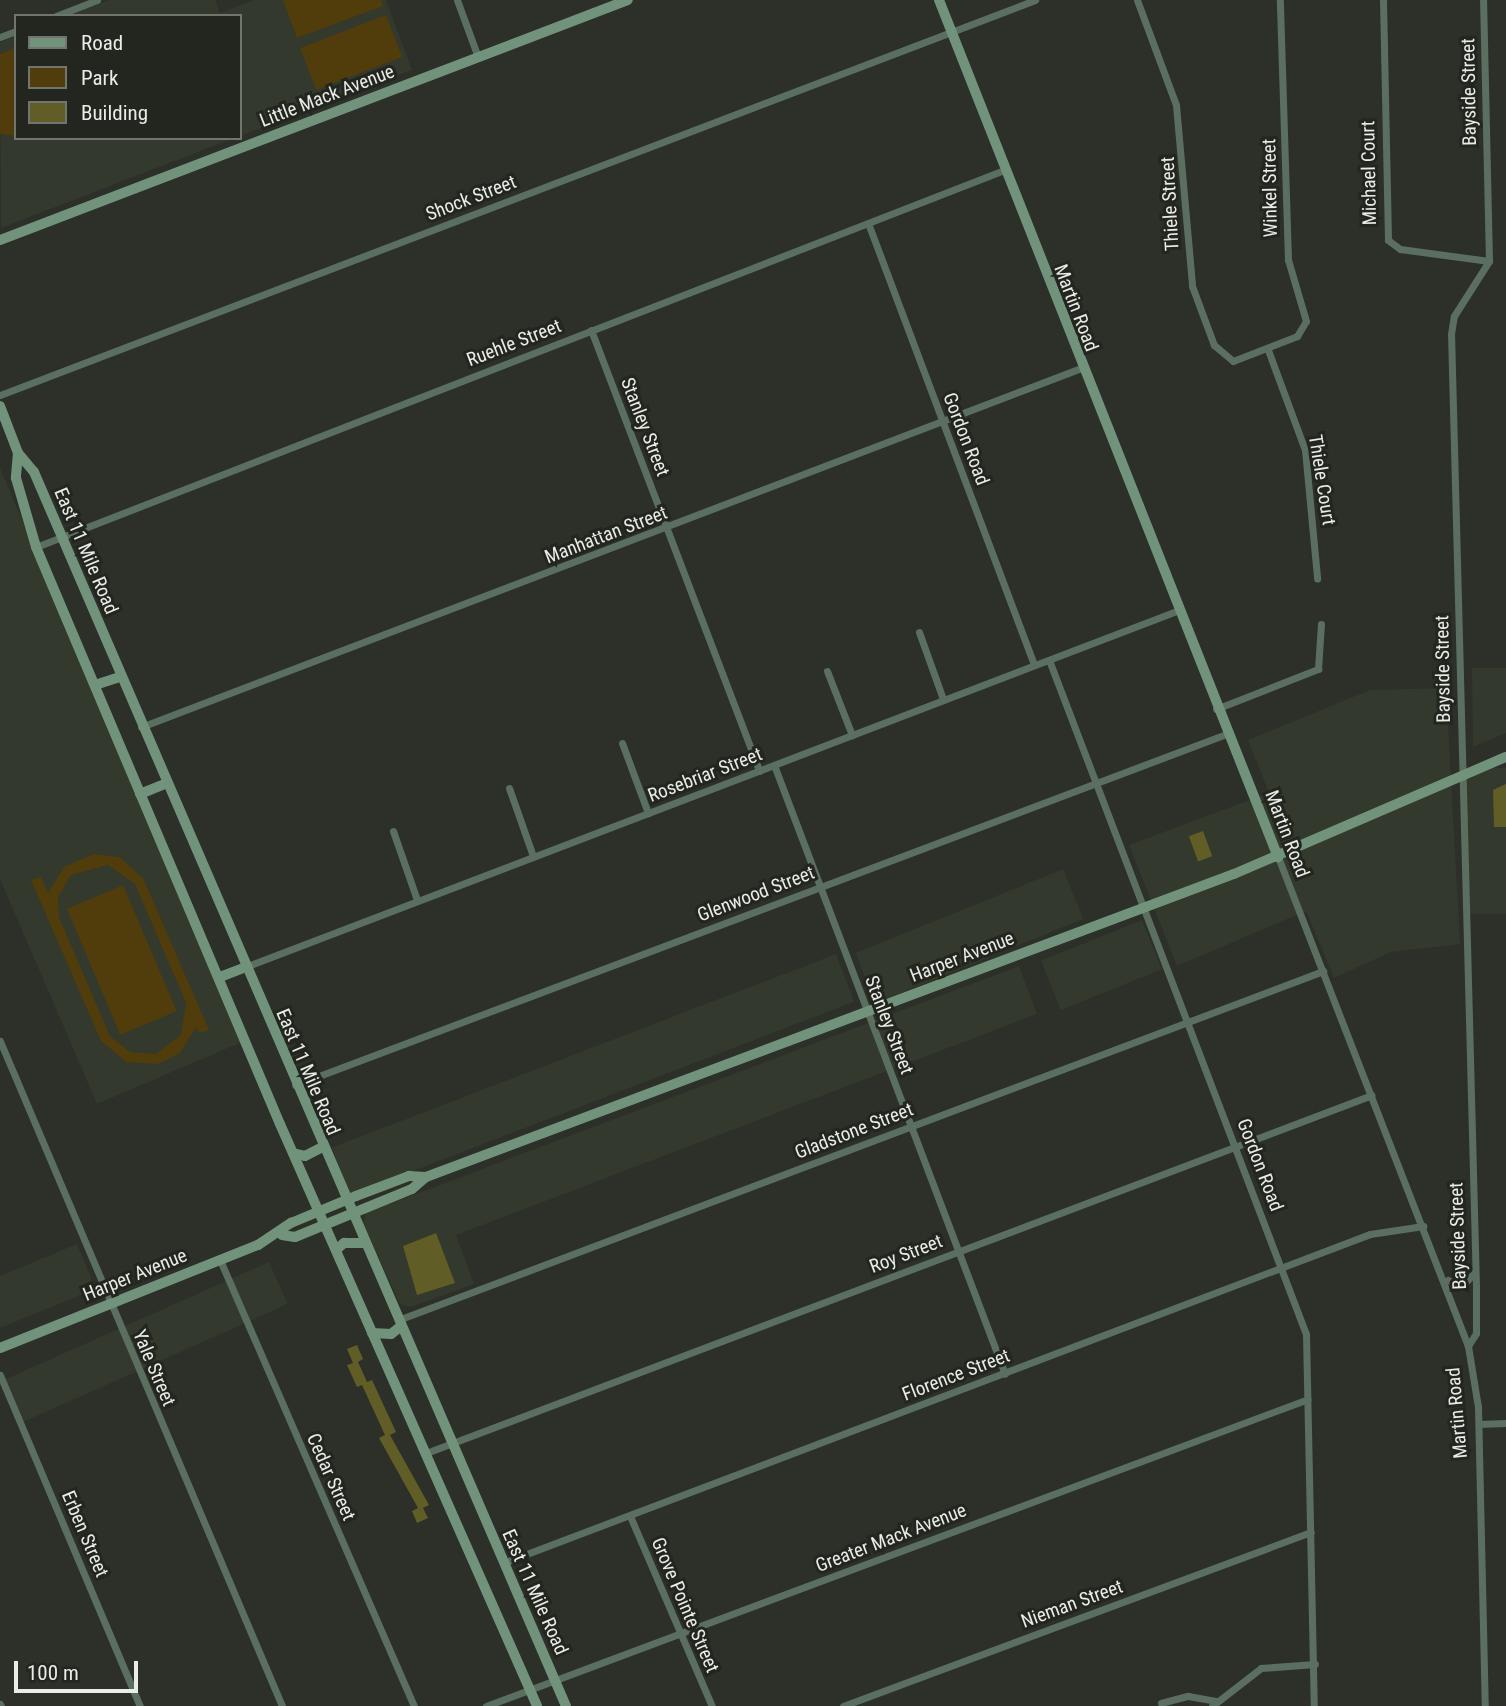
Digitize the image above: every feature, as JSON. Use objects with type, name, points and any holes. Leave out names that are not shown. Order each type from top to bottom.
[{"type":"main road","name":"Little Mack Avenue","points":[[0,240],[628,0]]},
{"type":"main road","name":"Martin Road","points":[[939,0],[1177,611],[1278,857]]},
{"type":"main road","name":"East 11 Mile Road","points":[[0,406],[18,453],[34,472],[349,1214],[566,1706]]},
{"type":"main road","name":"East 11 Mile Road","points":[[18,453],[16,478],[36,547],[318,1211],[537,1706]]},
{"type":"main road","points":[[95,685],[120,677]]},
{"type":"main road","name":"Harper Avenue","points":[[282,1234],[295,1237],[412,1189],[426,1177],[1278,857],[1506,757]]},
{"type":"main road","points":[[140,794],[165,784]]},
{"type":"main road","points":[[220,978],[244,968]]},
{"type":"main road","points":[[293,1153],[321,1148]]},
{"type":"main road","name":"Harper Avenue","points":[[0,1348],[282,1234],[291,1223],[318,1211],[409,1176],[426,1177]]},
{"type":"main road","points":[[336,1250],[362,1243]]},
{"type":"main road","points":[[372,1333],[391,1334],[398,1324]]},
{"type":"street","points":[[60,14],[97,0]]},
{"type":"street","points":[[457,0],[478,57]]},
{"type":"street","points":[[596,0],[600,11]]},
{"type":"street","name":"Shock Street","points":[[0,396],[1035,0]]},
{"type":"street","name":"Thiele Street","points":[[1137,0],[1176,105],[1198,306],[1226,359],[1268,350]]},
{"type":"street","name":"Winkel Street","points":[[1268,350],[1297,337],[1306,321],[1288,260],[1280,0]]},
{"type":"street","name":"Michael Court","points":[[1383,0],[1388,240],[1400,249],[1489,261]]},
{"type":"street","name":"Bayside Street","points":[[1468,1346],[1476,1333],[1451,334],[1454,316],[1489,261],[1483,0]]},
{"type":"street","name":"Ruehle Street","points":[[36,547],[1004,170]]},
{"type":"street","name":"Gordon Road","points":[[868,223],[1034,665]]},
{"type":"street","name":"Stanley Street","points":[[591,330],[759,771]]},
{"type":"street","name":"Thiele Court","points":[[1268,350],[1305,450],[1317,578]]},
{"type":"street","name":"Manhattan Street","points":[[141,727],[1081,368]]},
{"type":"street","name":"Rosebriar Street","points":[[244,968],[1177,611]]},
{"type":"street","points":[[1216,709],[1318,669],[1321,624]]},
{"type":"street","points":[[919,632],[943,699]]},
{"type":"street","name":"Gordon Road","points":[[1049,660],[1099,782],[1306,1334],[1314,1706]]},
{"type":"street","points":[[827,671],[852,735]]},
{"type":"street","name":"Glenwood Street","points":[[294,1086],[1229,733]]},
{"type":"street","points":[[622,743],[648,813]]},
{"type":"street","name":"Stanley Street","points":[[774,765],[1005,1374]]},
{"type":"street","points":[[509,788],[533,856]]},
{"type":"street","points":[[393,831],[417,900]]},
{"type":"street","name":"Martin Road","points":[[1278,857],[1468,1346],[1479,1424],[1485,1706]]},
{"type":"street","name":"Gladstone Street","points":[[398,1324],[1323,971]]},
{"type":"street","name":"Yale Street","points":[[0,1041],[282,1706]]},
{"type":"street","name":"Roy Street","points":[[451,1443],[1372,1095]]},
{"type":"street","name":"Florence Street","points":[[503,1563],[1283,1270],[1370,1234],[1423,1226]]},
{"type":"street","name":"Cedar Street","points":[[219,1260],[414,1706]]},
{"type":"street","points":[[1438,1264],[1455,1288],[1474,1272]]},
{"type":"street","name":"Erben Street","points":[[0,1375],[141,1706]]},
{"type":"street","name":"Greater Mack Avenue","points":[[486,1706],[1308,1399]]},
{"type":"street","points":[[1479,1424],[1506,1423]]},
{"type":"street","points":[[426,1453],[451,1443]]},
{"type":"street","name":"Grove Pointe Street","points":[[630,1516],[712,1706]]},
{"type":"street","name":"Nieman Street","points":[[843,1706],[1311,1532]]},
{"type":"street","points":[[1161,1703],[1188,1696],[1214,1703],[1261,1668],[1315,1664]]},
{"type":"shaded area","points":[[109,0],[215,0],[220,13],[255,0],[386,0],[412,70],[242,135],[242,14],[73,14]]},
{"type":"shaded area","points":[[14,37],[14,140],[229,140],[1,228],[0,42]]},
{"type":"shaded area","points":[[0,468],[244,1041],[97,1104],[0,879]]},
{"type":"shaded area","points":[[1472,668],[1506,668],[1506,733],[1473,747]]},
{"type":"shaded area","points":[[1446,688],[1460,944],[1391,952],[1334,978],[1306,911],[1177,966],[1129,845],[1269,793],[1248,740],[1370,690]]},
{"type":"shaded area","points":[[1465,768],[1506,768],[1506,914],[1465,914]]},
{"type":"shaded area","points":[[1063,869],[1083,919],[876,1003],[855,953]]},
{"type":"shaded area","points":[[1142,920],[1162,969],[1061,1010],[1041,961]]},
{"type":"shaded area","points":[[836,954],[854,1002],[350,1195],[332,1148]]},
{"type":"shaded area","points":[[1019,966],[1037,1014],[456,1235],[474,1284],[411,1307],[400,1304],[363,1223],[366,1213]]},
{"type":"shaded area","points":[[77,1244],[96,1289],[0,1328],[0,1276]]},
{"type":"shaded area","points":[[269,1262],[288,1304],[22,1422],[3,1380]]},
{"type":"green space","points":[[283,0],[381,0],[383,6],[297,38]]},
{"type":"green space","points":[[386,15],[402,57],[316,90],[300,48]]},
{"type":"green space","points":[[14,49],[14,136],[0,134],[0,54]]},
{"type":"green space","points":[[94,854],[119,857],[143,878],[209,1030],[199,1033],[196,1027],[180,1053],[158,1064],[126,1062],[101,1041],[31,880],[41,877],[48,893],[64,867]],"holes":[[[108,865],[135,884],[186,1003],[181,1035],[156,1054],[130,1052],[110,1036],[59,917],[58,897],[71,875]]]},
{"type":"green space","points":[[123,885],[177,1011],[120,1035],[67,909]]},
{"type":"building","points":[[1506,784],[1506,827],[1494,827],[1493,790]]},
{"type":"building","points":[[1203,831],[1212,856],[1198,862],[1189,836]]},
{"type":"building","points":[[436,1233],[455,1283],[417,1295],[403,1246]]},
{"type":"building","points":[[357,1345],[363,1359],[358,1362],[367,1382],[372,1380],[396,1432],[390,1435],[429,1505],[423,1508],[428,1518],[417,1523],[412,1511],[418,1508],[379,1438],[385,1435],[362,1385],[357,1387],[347,1365],[353,1363],[347,1349]]}]
